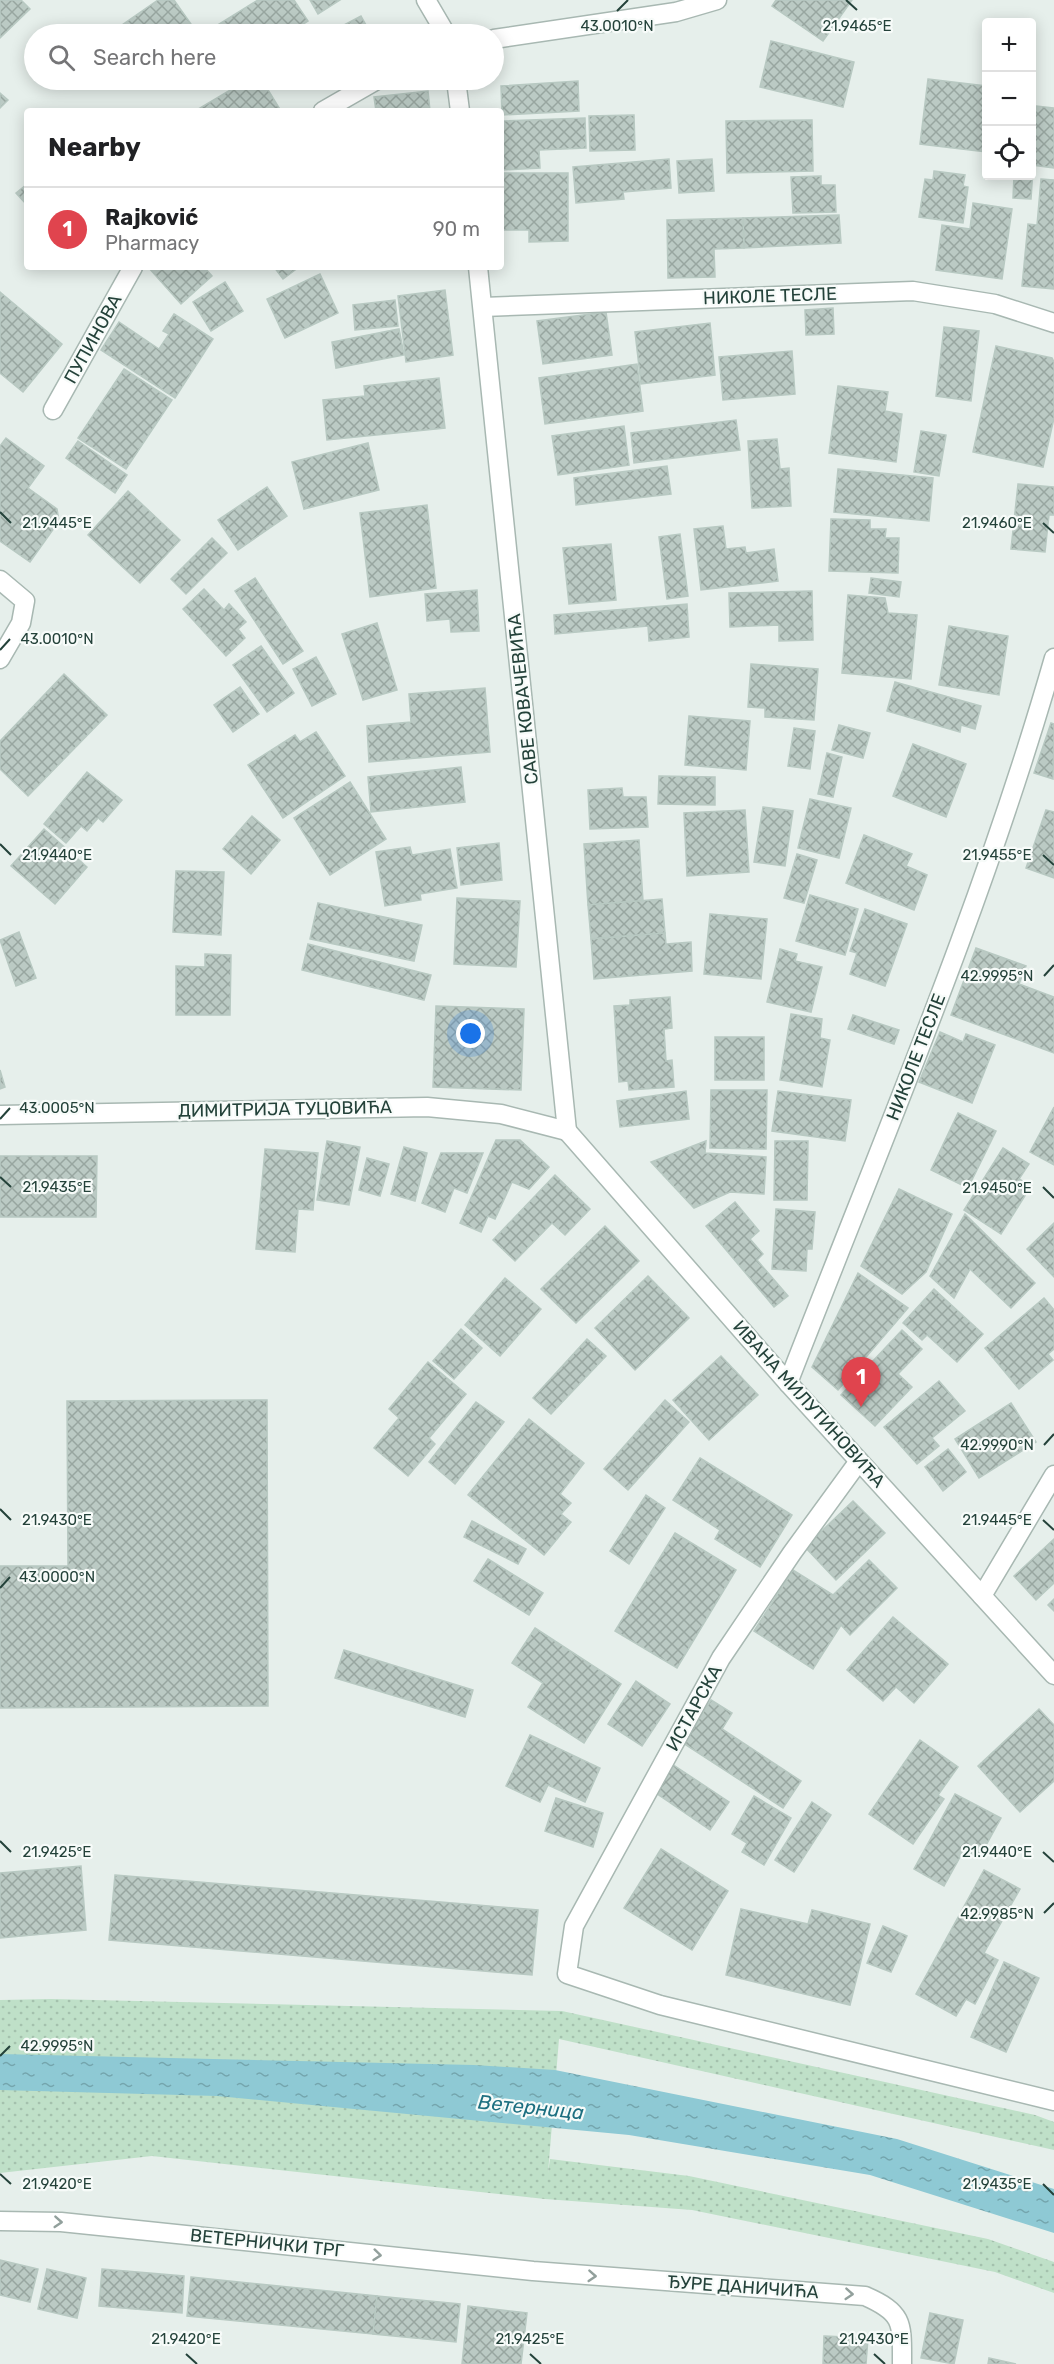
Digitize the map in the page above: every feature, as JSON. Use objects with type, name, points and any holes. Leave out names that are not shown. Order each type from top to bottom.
[{"type":"street","points":[[426,0],[440,24]]},
{"type":"street","points":[[504,38],[676,12],[717,0]]},
{"type":"street","points":[[328,108],[360,90]]},
{"type":"street","points":[[457,90],[460,108]]},
{"type":"street","name":"ПУПИНОВА","points":[[53,410],[131,270]]},
{"type":"street","name":"САВЕ КОВАЧЕВИЋА","points":[[478,270],[567,1131]]},
{"type":"street","name":"НИКОЛЕ ТЕСЛЕ","points":[[483,307],[913,291],[995,304],[1054,323]]},
{"type":"street","points":[[0,580],[25,601],[21,623],[0,659]]},
{"type":"street","name":"НИКОЛЕ ТЕСЛЕ","points":[[788,1383],[934,1010],[1028,749],[1054,658]]},
{"type":"street","name":"ДИМИТРИЈА ТУЦОВИЋА","points":[[0,1115],[427,1107],[501,1114],[567,1131]]},
{"type":"street","name":"ИВАНА МИЛУТИНОВИЋА","points":[[567,1131],[788,1383],[1054,1675]]},
{"type":"street","name":"ИСТАРСКА","points":[[859,1461],[792,1552],[721,1658],[574,1926],[567,1974],[660,2005],[1054,2101]]},
{"type":"street","points":[[982,1596],[1054,1475]]},
{"type":"street","name":"ВЕТЕРНИЧКИ ТРГ","points":[[0,2221],[61,2222],[533,2271]]},
{"type":"street","name":"ЂУРЕ ДАНИЧИЋА","points":[[533,2271],[865,2296],[890,2306],[901,2325],[902,2364]]},
{"type":"green space","points":[[51,1999],[562,2011],[1035,2115],[1054,2122],[1054,2150],[559,2039],[548,2173],[550,2159],[689,2176],[988,2239],[1054,2262],[1054,2293],[995,2272],[692,2210],[545,2199],[152,2156],[0,2173],[0,2000]]},
{"type":"water","name":"Ветерница","points":[[0,2054],[474,2065],[555,2070],[897,2139],[1054,2189],[1054,2233],[870,2175],[629,2135],[217,2096],[0,2090]]},
{"type":"building","points":[[0,0],[21,0],[30,9],[0,38]]},
{"type":"building","points":[[158,0],[174,0],[191,24],[123,24]]},
{"type":"building","points":[[258,0],[294,0],[308,21],[303,24],[219,24]]},
{"type":"building","points":[[310,0],[340,0],[318,14]]},
{"type":"building","points":[[776,0],[852,0],[823,41],[772,6]]},
{"type":"building","points":[[361,16],[365,24],[346,24]]},
{"type":"building","points":[[771,41],[854,62],[843,107],[760,87]]},
{"type":"building","points":[[928,79],[982,86],[982,152],[920,144]]},
{"type":"building","points":[[578,81],[579,111],[504,115],[501,90],[504,90],[504,86]]},
{"type":"building","points":[[230,90],[268,90],[279,108],[200,108]]},
{"type":"building","points":[[428,91],[430,108],[376,108],[374,97]]},
{"type":"building","points":[[0,93],[8,100],[0,108]]},
{"type":"building","points":[[1036,106],[1054,108],[1054,168],[1036,166]]},
{"type":"building","points":[[634,115],[635,150],[590,151],[589,116]]},
{"type":"building","points":[[585,118],[586,148],[539,150],[540,168],[504,170],[504,121]]},
{"type":"building","points":[[812,120],[813,171],[727,173],[726,121]]},
{"type":"building","points":[[669,159],[671,188],[623,192],[624,199],[576,203],[573,167]]},
{"type":"building","points":[[712,159],[714,191],[679,193],[677,161]]},
{"type":"building","points":[[934,171],[965,175],[963,186],[968,187],[963,223],[919,217],[925,179],[933,180]]},
{"type":"building","points":[[504,173],[568,173],[568,241],[529,242],[529,230],[504,230]]},
{"type":"building","points":[[821,176],[821,185],[835,185],[836,212],[793,213],[791,177]]},
{"type":"building","points":[[1041,179],[1054,180],[1054,289],[1022,286],[1028,224],[1037,225]]},
{"type":"building","points":[[1014,180],[1032,180],[1031,199],[1013,198]]},
{"type":"building","points":[[24,186],[24,202],[16,193]]},
{"type":"building","points":[[973,203],[1012,209],[1002,279],[936,270],[942,225],[970,229]]},
{"type":"building","points":[[839,215],[841,243],[744,248],[743,218]]},
{"type":"building","points":[[743,218],[744,248],[714,249],[715,277],[668,278],[667,220]]},
{"type":"building","points":[[151,270],[207,270],[212,276],[181,304]]},
{"type":"building","points":[[276,270],[295,270],[283,279]]},
{"type":"building","points":[[320,274],[338,313],[285,338],[267,299]]},
{"type":"building","points":[[225,282],[243,311],[211,331],[193,302]]},
{"type":"building","points":[[445,290],[453,355],[406,362],[398,296]]},
{"type":"building","points":[[0,292],[62,344],[23,392],[0,373]]},
{"type":"building","points":[[395,300],[398,326],[355,330],[353,305]]},
{"type":"building","points":[[833,308],[834,334],[806,335],[805,310]]},
{"type":"building","points":[[606,312],[612,355],[543,364],[537,321]]},
{"type":"building","points":[[174,314],[213,339],[175,398],[101,350],[119,322],[159,349],[169,334],[163,331]]},
{"type":"building","points":[[710,323],[715,375],[641,384],[635,332]]},
{"type":"building","points":[[944,327],[979,331],[971,401],[936,396]]},
{"type":"building","points":[[399,329],[404,355],[336,368],[332,342]]},
{"type":"building","points":[[996,346],[1052,358],[1054,362],[1054,418],[1043,467],[973,452]]},
{"type":"building","points":[[792,351],[795,394],[723,400],[719,357]]},
{"type":"building","points":[[637,364],[643,411],[545,424],[539,378]]},
{"type":"building","points":[[124,369],[172,400],[126,469],[78,438]]},
{"type":"building","points":[[439,378],[445,428],[327,440],[323,400],[365,396],[364,386]]},
{"type":"building","points":[[838,386],[888,392],[885,411],[902,414],[896,462],[829,453]]},
{"type":"building","points":[[736,420],[740,450],[634,463],[631,433]]},
{"type":"building","points":[[624,426],[629,465],[558,475],[552,436]]},
{"type":"building","points":[[921,431],[946,435],[939,476],[914,472]]},
{"type":"building","points":[[6,438],[44,466],[28,488],[57,509],[59,521],[30,562],[0,541],[0,446]]},
{"type":"building","points":[[777,439],[780,469],[789,468],[791,506],[752,508],[748,441]]},
{"type":"building","points":[[78,441],[127,475],[115,493],[66,458]]},
{"type":"building","points":[[368,443],[379,490],[304,509],[292,462]]},
{"type":"building","points":[[667,466],[671,494],[576,505],[574,478]]},
{"type":"building","points":[[838,469],[933,478],[929,521],[834,512]]},
{"type":"building","points":[[1018,484],[1054,487],[1054,515],[1049,515],[1045,552],[1011,549]]},
{"type":"building","points":[[267,487],[287,516],[238,550],[218,520]]},
{"type":"building","points":[[128,491],[180,540],[140,583],[88,535]]},
{"type":"building","points":[[427,505],[436,588],[370,597],[360,513]]},
{"type":"building","points":[[831,519],[870,520],[870,529],[886,529],[885,538],[899,538],[898,573],[829,571]]},
{"type":"building","points":[[723,526],[726,549],[745,547],[746,553],[774,549],[778,581],[701,590],[694,529]]},
{"type":"building","points":[[680,534],[688,596],[667,599],[659,537]]},
{"type":"building","points":[[212,538],[227,553],[186,594],[171,579]]},
{"type":"building","points":[[611,544],[616,600],[569,604],[563,548]]},
{"type":"building","points":[[255,578],[303,651],[283,664],[235,591]]},
{"type":"building","points":[[871,578],[901,582],[899,597],[869,593]]},
{"type":"building","points":[[204,589],[224,610],[229,604],[246,622],[238,629],[245,638],[226,656],[183,609]]},
{"type":"building","points":[[477,590],[479,631],[451,632],[450,619],[427,621],[425,594]]},
{"type":"building","points":[[812,591],[813,640],[779,641],[779,625],[730,627],[729,593]]},
{"type":"building","points":[[848,595],[885,598],[888,613],[917,615],[911,679],[842,673]]},
{"type":"building","points":[[687,604],[689,637],[649,641],[648,626],[555,634],[554,615]]},
{"type":"building","points":[[377,623],[397,690],[363,700],[342,634]]},
{"type":"building","points":[[949,626],[1008,636],[999,695],[939,685]]},
{"type":"building","points":[[261,646],[294,693],[267,712],[233,665]]},
{"type":"building","points":[[316,657],[336,694],[312,706],[293,669]]},
{"type":"building","points":[[751,664],[818,669],[814,720],[765,717],[765,708],[748,707]]},
{"type":"building","points":[[64,674],[107,715],[28,796],[0,769],[0,741]]},
{"type":"building","points":[[895,682],[981,706],[975,729],[961,725],[960,732],[887,711]]},
{"type":"building","points":[[240,687],[259,714],[233,732],[214,705]]},
{"type":"building","points":[[485,688],[490,752],[369,762],[367,726],[411,722],[409,694]]},
{"type":"building","points":[[689,716],[750,721],[746,770],[685,765]]},
{"type":"building","points":[[1051,723],[1054,724],[1053,779],[1034,773]]},
{"type":"building","points":[[839,725],[870,733],[863,758],[832,750]]},
{"type":"building","points":[[794,728],[815,731],[810,769],[788,766]]},
{"type":"building","points":[[316,732],[345,776],[283,818],[248,765],[295,735],[300,742]]},
{"type":"building","points":[[913,744],[966,764],[946,817],[893,796]]},
{"type":"building","points":[[827,753],[842,757],[833,797],[818,794]]},
{"type":"building","points":[[461,767],[465,802],[371,812],[368,777]]},
{"type":"building","points":[[87,772],[122,800],[103,822],[98,818],[87,831],[81,826],[66,843],[44,824]]},
{"type":"building","points":[[659,776],[715,777],[715,805],[658,804]]},
{"type":"building","points":[[350,782],[386,839],[330,875],[294,818]]},
{"type":"building","points":[[622,788],[623,797],[646,797],[648,827],[590,829],[588,790]]},
{"type":"building","points":[[810,799],[851,808],[839,858],[798,848]]},
{"type":"building","points":[[763,807],[793,811],[785,866],[754,862]]},
{"type":"building","points":[[745,810],[749,872],[687,876],[684,813]]},
{"type":"building","points":[[1046,810],[1054,812],[1054,878],[1026,868]]},
{"type":"building","points":[[252,816],[280,840],[251,874],[223,849]]},
{"type":"building","points":[[44,829],[87,867],[55,904],[11,866]]},
{"type":"building","points":[[864,835],[912,854],[906,866],[927,875],[914,910],[846,883]]},
{"type":"building","points":[[639,840],[643,901],[588,905],[584,844]]},
{"type":"building","points":[[499,843],[502,880],[461,885],[457,848]]},
{"type":"building","points":[[410,847],[412,855],[450,849],[457,888],[420,894],[421,900],[385,906],[376,852]]},
{"type":"building","points":[[797,854],[817,860],[804,903],[784,898]]},
{"type":"building","points":[[176,871],[224,872],[221,935],[173,932]]},
{"type":"building","points":[[810,895],[858,909],[845,955],[796,941]]},
{"type":"building","points":[[457,898],[520,901],[516,967],[454,964]]},
{"type":"building","points":[[662,899],[665,933],[591,939],[588,905]]},
{"type":"building","points":[[318,903],[422,925],[414,961],[310,939]]},
{"type":"building","points":[[865,909],[907,924],[885,986],[850,974],[857,953],[850,951]]},
{"type":"building","points":[[710,914],[767,919],[761,979],[704,974]]},
{"type":"building","points":[[19,932],[36,978],[16,986],[0,940]]},
{"type":"building","points":[[665,933],[666,944],[691,942],[692,971],[594,979],[591,939]]},
{"type":"building","points":[[308,944],[431,975],[424,1000],[302,970]]},
{"type":"building","points":[[976,948],[1026,966],[1019,984],[1054,997],[1054,1053],[951,1015]]},
{"type":"building","points":[[780,949],[797,954],[795,961],[822,967],[811,1012],[767,1002]]},
{"type":"building","points":[[205,954],[231,955],[230,1015],[176,1015],[176,966],[205,967]]},
{"type":"building","points":[[670,997],[672,1028],[664,1029],[666,1061],[672,1060],[674,1087],[629,1090],[628,1081],[619,1082],[614,1006],[630,1005],[630,1000]]},
{"type":"building","points":[[436,1006],[524,1009],[521,1090],[433,1087]]},
{"type":"building","points":[[791,1014],[822,1019],[820,1038],[830,1040],[822,1087],[780,1080]]},
{"type":"building","points":[[853,1015],[899,1030],[894,1044],[848,1029]]},
{"type":"building","points":[[940,1032],[963,1042],[966,1034],[995,1045],[972,1103],[919,1082]]},
{"type":"building","points":[[715,1037],[764,1037],[764,1080],[715,1080]]},
{"type":"building","points":[[0,1070],[5,1087],[0,1089]]},
{"type":"building","points":[[711,1090],[767,1090],[766,1149],[710,1148]]},
{"type":"building","points":[[686,1091],[689,1119],[620,1127],[617,1101]]},
{"type":"building","points":[[778,1091],[851,1100],[845,1141],[772,1131]]},
{"type":"building","points":[[1054,1107],[1054,1165],[1030,1152]]},
{"type":"building","points":[[958,1113],[996,1131],[968,1188],[931,1170]]},
{"type":"building","points":[[496,1140],[520,1140],[549,1167],[529,1189],[512,1182],[495,1219],[488,1216],[481,1232],[460,1223]]},
{"type":"building","points":[[327,1141],[360,1147],[349,1205],[317,1200]]},
{"type":"building","points":[[706,1141],[705,1153],[766,1157],[764,1194],[730,1192],[694,1208],[651,1162]]},
{"type":"building","points":[[775,1141],[808,1141],[807,1200],[774,1200]]},
{"type":"building","points":[[404,1147],[427,1153],[415,1201],[391,1194]]},
{"type":"building","points":[[1003,1148],[1029,1164],[1019,1179],[1031,1186],[1001,1234],[964,1210]]},
{"type":"building","points":[[265,1149],[318,1153],[313,1210],[298,1209],[295,1252],[256,1249]]},
{"type":"building","points":[[441,1153],[483,1153],[467,1193],[454,1188],[445,1212],[422,1203]]},
{"type":"building","points":[[0,1156],[97,1156],[96,1217],[0,1217]]},
{"type":"building","points":[[367,1158],[389,1164],[380,1196],[359,1190]]},
{"type":"building","points":[[555,1175],[590,1209],[565,1235],[552,1223],[515,1261],[493,1240]]},
{"type":"building","points":[[899,1189],[952,1214],[926,1272],[902,1294],[861,1266]]},
{"type":"building","points":[[735,1202],[759,1231],[750,1239],[763,1254],[757,1260],[788,1296],[774,1307],[706,1226]]},
{"type":"building","points":[[776,1209],[815,1212],[812,1249],[807,1249],[806,1271],[772,1269]]},
{"type":"building","points":[[965,1214],[1035,1283],[1011,1308],[970,1269],[954,1298],[930,1276]]},
{"type":"building","points":[[1054,1223],[1054,1277],[1027,1249]]},
{"type":"building","points":[[605,1226],[639,1261],[576,1323],[541,1289]]},
{"type":"building","points":[[858,1273],[908,1308],[838,1390],[812,1367]]},
{"type":"building","points":[[648,1276],[689,1318],[635,1370],[595,1328]]},
{"type":"building","points":[[505,1278],[541,1309],[500,1356],[465,1325]]},
{"type":"building","points":[[934,1289],[983,1334],[957,1362],[927,1335],[922,1340],[903,1323]]},
{"type":"building","points":[[1044,1298],[1054,1310],[1054,1349],[1048,1354],[1053,1360],[1019,1389],[985,1348]]},
{"type":"building","points":[[461,1329],[482,1348],[454,1379],[433,1361]]},
{"type":"building","points":[[902,1330],[922,1349],[898,1374],[912,1387],[875,1426],[841,1395]]},
{"type":"building","points":[[587,1339],[606,1356],[551,1414],[533,1398]]},
{"type":"building","points":[[721,1356],[758,1395],[709,1440],[673,1400]]},
{"type":"building","points":[[428,1362],[466,1394],[429,1438],[435,1444],[408,1476],[374,1448],[399,1418],[389,1409]]},
{"type":"building","points":[[939,1381],[965,1411],[932,1438],[939,1446],[917,1464],[884,1427]]},
{"type":"building","points":[[267,1400],[268,1706],[0,1708],[0,1566],[68,1566],[67,1401]]},
{"type":"building","points":[[665,1400],[689,1422],[628,1490],[604,1469]]},
{"type":"building","points":[[476,1402],[504,1422],[455,1484],[429,1462]]},
{"type":"building","points":[[1011,1403],[1036,1442],[979,1478],[955,1439]]},
{"type":"building","points":[[529,1419],[584,1463],[560,1494],[571,1503],[561,1514],[571,1522],[544,1555],[468,1495]]},
{"type":"building","points":[[948,1449],[966,1472],[943,1491],[925,1467]]},
{"type":"building","points":[[700,1458],[792,1515],[760,1567],[715,1539],[720,1530],[673,1500]]},
{"type":"building","points":[[646,1495],[665,1508],[629,1564],[610,1551]]},
{"type":"building","points":[[853,1501],[885,1533],[836,1580],[805,1547]]},
{"type":"building","points":[[472,1521],[526,1549],[518,1564],[464,1537]]},
{"type":"building","points":[[675,1533],[736,1570],[677,1668],[615,1631]]},
{"type":"building","points":[[1054,1539],[1054,1583],[1036,1600],[1014,1576]]},
{"type":"building","points":[[488,1559],[543,1593],[529,1615],[474,1581]]},
{"type":"building","points":[[869,1560],[897,1588],[850,1635],[841,1625],[813,1669],[754,1631],[793,1570],[833,1595]]},
{"type":"building","points":[[1054,1599],[1054,1611],[1048,1605]]},
{"type":"building","points":[[893,1617],[948,1664],[914,1703],[896,1687],[883,1701],[847,1670]]},
{"type":"building","points":[[535,1628],[621,1684],[584,1743],[528,1707],[543,1683],[512,1663]]},
{"type":"building","points":[[344,1650],[473,1690],[465,1717],[335,1678]]},
{"type":"building","points":[[636,1681],[670,1704],[642,1746],[608,1724]]},
{"type":"building","points":[[711,1700],[732,1713],[722,1729],[801,1781],[783,1808],[683,1743]]},
{"type":"building","points":[[1039,1709],[1054,1725],[1054,1781],[1020,1812],[978,1766]]},
{"type":"building","points":[[530,1735],[600,1768],[585,1802],[548,1785],[540,1802],[506,1786]]},
{"type":"building","points":[[920,1740],[958,1767],[938,1795],[944,1799],[913,1844],[869,1814]]},
{"type":"building","points":[[672,1764],[729,1802],[710,1830],[653,1791]]},
{"type":"building","points":[[955,1794],[1001,1818],[979,1858],[964,1850],[944,1886],[914,1869]]},
{"type":"building","points":[[754,1796],[791,1818],[764,1865],[742,1852],[747,1843],[732,1834]]},
{"type":"building","points":[[556,1798],[603,1813],[593,1847],[545,1831]]},
{"type":"building","points":[[812,1802],[831,1815],[794,1872],[775,1860]]},
{"type":"building","points":[[661,1849],[728,1891],[692,1950],[624,1908]]},
{"type":"building","points":[[81,1866],[86,1930],[0,1938],[0,1873]]},
{"type":"building","points":[[984,1870],[1020,1889],[984,1953],[998,1960],[975,2004],[966,1999],[956,2016],[916,1994]]},
{"type":"building","points":[[115,1875],[538,1910],[532,1975],[109,1940]]},
{"type":"building","points":[[741,1909],[808,1924],[812,1910],[870,1924],[850,2005],[726,1975]]},
{"type":"building","points":[[883,1926],[907,1936],[891,1972],[867,1963]]},
{"type":"building","points":[[1004,1962],[1039,1978],[1006,2052],[971,2037]]},
{"type":"building","points":[[0,2260],[38,2269],[30,2302],[0,2295]]},
{"type":"building","points":[[47,2269],[86,2278],[77,2318],[38,2309]]},
{"type":"building","points":[[102,2269],[184,2276],[182,2313],[99,2306]]},
{"type":"building","points":[[191,2277],[377,2296],[373,2334],[187,2316]]},
{"type":"building","points":[[377,2296],[460,2304],[456,2342],[373,2334]]},
{"type":"building","points":[[468,2306],[527,2313],[521,2364],[462,2364]]},
{"type":"building","points":[[930,2313],[963,2320],[954,2364],[921,2358]]},
{"type":"building","points":[[824,2336],[868,2338],[866,2364],[823,2364]]},
{"type":"building","points":[[989,2358],[1016,2364],[988,2364]]},
{"type":"place","name":"Rajković","points":[[861,1407]]}]
